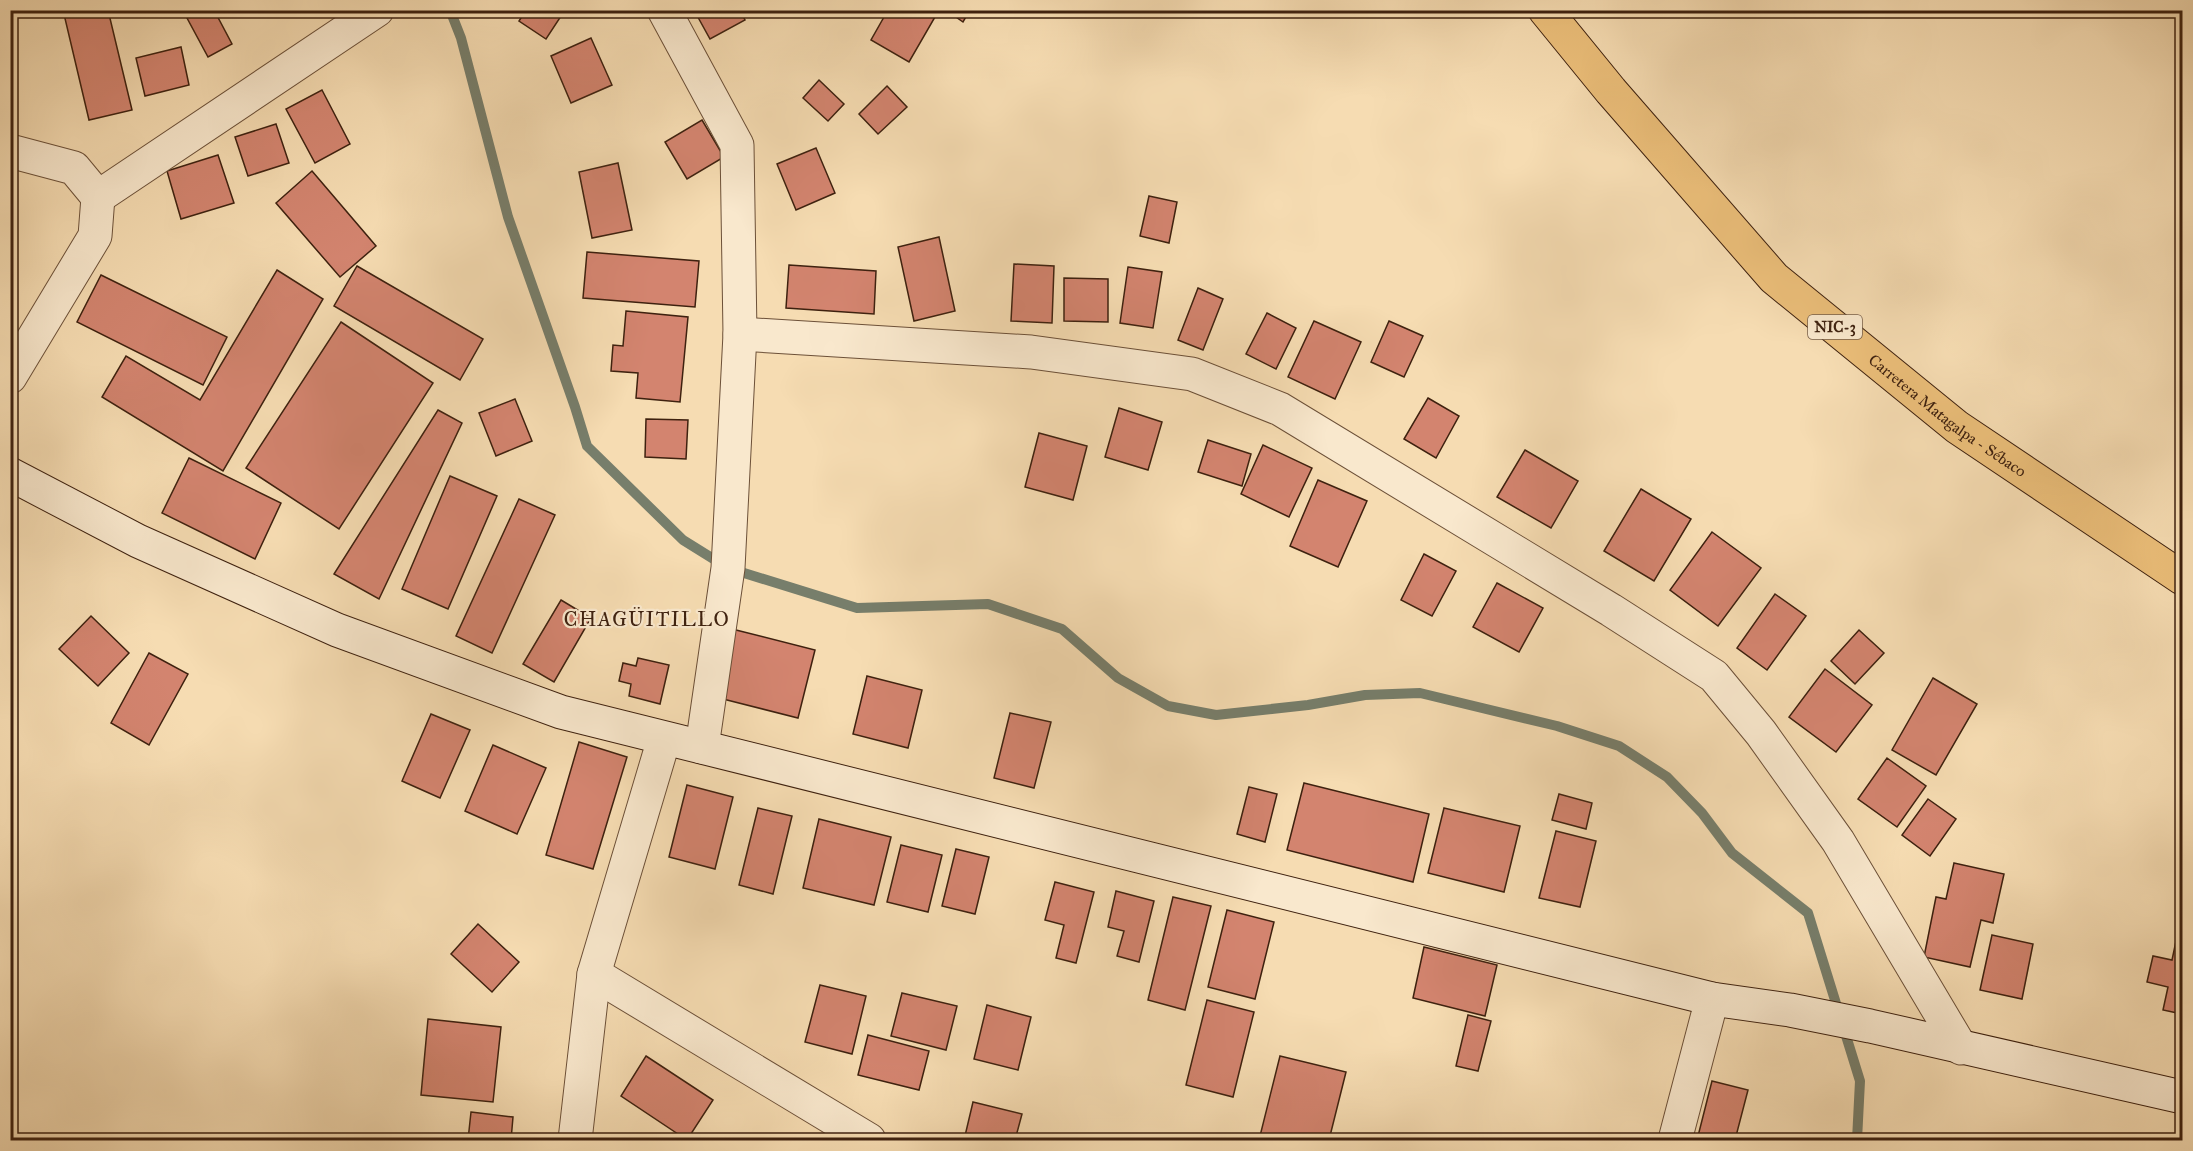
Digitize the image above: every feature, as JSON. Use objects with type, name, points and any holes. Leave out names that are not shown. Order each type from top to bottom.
[{"type":"main road","name":"Carretera Matagalpa - Sébaco","points":[[1545,10],[1611,91],[1774,278],[1957,427],[2182,578]]},
{"type":"street","points":[[98,196],[376,10]]},
{"type":"street","points":[[664,10],[736,145],[740,334],[728,568],[702,747]]},
{"type":"street","points":[[10,151],[74,168],[98,196],[94,236],[10,377]]},
{"type":"street","points":[[740,334],[1031,352],[1192,374],[1280,410],[1611,610],[1714,676],[1761,733],[1838,841],[1961,1048]]},
{"type":"street","points":[[10,474],[138,541],[337,630],[561,712],[1712,999],[1790,1010],[1870,1026],[2182,1097]]},
{"type":"street","points":[[575,1140],[594,974],[664,739]]},
{"type":"street","points":[[594,974],[869,1140]]},
{"type":"street","points":[[1675,1140],[1712,999]]},
{"type":"building","points":[[63,10],[108,10],[132,110],[89,120]]},
{"type":"building","points":[[200,10],[214,10],[232,44],[208,57],[187,18]]},
{"type":"building","points":[[526,10],[565,10],[546,39],[519,21]]},
{"type":"building","points":[[694,10],[740,10],[745,20],[710,39]]},
{"type":"building","points":[[888,10],[923,10],[935,17],[909,62],[871,40]]},
{"type":"building","points":[[946,10],[970,10],[963,22]]},
{"type":"building","points":[[591,38],[612,85],[571,103],[551,56]]},
{"type":"building","points":[[181,47],[189,85],[145,96],[136,58]]},
{"type":"building","points":[[819,80],[844,104],[828,121],[803,98]]},
{"type":"building","points":[[887,86],[907,107],[878,134],[859,114]]},
{"type":"building","points":[[322,90],[350,144],[315,163],[286,109]]},
{"type":"building","points":[[702,120],[724,157],[687,179],[665,142]]},
{"type":"building","points":[[276,124],[289,163],[248,176],[235,137]]},
{"type":"building","points":[[816,148],[835,193],[796,210],[777,164]]},
{"type":"building","points":[[218,155],[234,203],[181,219],[167,171]]},
{"type":"building","points":[[618,163],[632,230],[592,238],[579,172]]},
{"type":"building","points":[[312,171],[376,246],[340,277],[276,203]]},
{"type":"building","points":[[1149,196],[1177,202],[1169,243],[1140,236]]},
{"type":"building","points":[[939,237],[955,311],[914,321],[898,247]]},
{"type":"building","points":[[587,252],[699,261],[695,307],[583,298]]},
{"type":"building","points":[[1014,264],[1054,266],[1052,323],[1011,321]]},
{"type":"building","points":[[789,265],[876,271],[874,314],[786,308]]},
{"type":"building","points":[[357,266],[483,339],[460,380],[334,306]]},
{"type":"building","points":[[1128,267],[1162,272],[1153,328],[1120,323]]},
{"type":"building","points":[[277,270],[323,299],[223,471],[102,397],[126,356],[200,400]]},
{"type":"building","points":[[101,275],[227,337],[203,385],[77,322]]},
{"type":"building","points":[[1064,278],[1108,279],[1108,322],[1064,321]]},
{"type":"building","points":[[1198,288],[1223,299],[1203,350],[1178,340]]},
{"type":"building","points":[[626,311],[688,317],[680,402],[636,398],[638,373],[611,371],[613,345],[623,346]]},
{"type":"building","points":[[1267,313],[1296,328],[1276,369],[1246,354]]},
{"type":"building","points":[[1314,321],[1361,342],[1335,399],[1288,377]]},
{"type":"building","points":[[1389,321],[1423,336],[1404,377],[1371,362]]},
{"type":"building","points":[[341,322],[433,383],[339,529],[246,468]]},
{"type":"building","points":[[1428,398],[1459,416],[1436,458],[1404,439]]},
{"type":"building","points":[[515,399],[532,441],[496,456],[479,413]]},
{"type":"building","points":[[1119,408],[1162,422],[1148,470],[1105,457]]},
{"type":"building","points":[[438,410],[462,423],[379,599],[334,574]]},
{"type":"building","points":[[646,419],[688,420],[686,459],[645,457]]},
{"type":"building","points":[[1039,433],[1087,446],[1073,500],[1025,487]]},
{"type":"building","points":[[1208,440],[1251,454],[1242,486],[1198,472]]},
{"type":"building","points":[[1263,445],[1312,468],[1289,517],[1241,494]]},
{"type":"building","points":[[1525,450],[1578,481],[1551,528],[1497,497]]},
{"type":"building","points":[[189,458],[281,503],[255,559],[162,513]]},
{"type":"building","points":[[450,476],[497,496],[448,609],[402,589]]},
{"type":"building","points":[[1318,480],[1367,501],[1338,567],[1290,546]]},
{"type":"building","points":[[1641,489],[1691,519],[1654,581],[1604,551]]},
{"type":"building","points":[[519,499],[555,515],[492,653],[456,636]]},
{"type":"building","points":[[1712,532],[1761,568],[1718,626],[1670,590]]},
{"type":"building","points":[[1424,554],[1456,571],[1432,616],[1401,600]]},
{"type":"building","points":[[1497,583],[1543,608],[1519,652],[1473,627]]},
{"type":"building","points":[[1775,594],[1806,616],[1767,670],[1737,648]]},
{"type":"building","points":[[561,600],[591,618],[554,682],[523,664]]},
{"type":"building","points":[[91,616],[129,653],[98,686],[59,649]]},
{"type":"building","points":[[732,629],[815,650],[798,718],[715,697]]},
{"type":"building","points":[[1859,630],[1884,653],[1855,684],[1831,661]]},
{"type":"building","points":[[149,653],[188,674],[149,745],[111,723]]},
{"type":"building","points":[[638,658],[669,665],[660,704],[629,696],[631,684],[619,681],[623,663],[636,666]]},
{"type":"building","points":[[1825,669],[1872,705],[1836,752],[1789,717]]},
{"type":"building","points":[[867,676],[922,690],[908,748],[853,734]]},
{"type":"building","points":[[1933,678],[1977,704],[1936,775],[1892,750]]},
{"type":"building","points":[[1010,713],[1051,722],[1034,788],[994,778]]},
{"type":"building","points":[[431,714],[470,730],[440,798],[402,781]]},
{"type":"building","points":[[579,742],[627,757],[593,869],[546,855]]},
{"type":"building","points":[[493,745],[546,768],[517,834],[465,811]]},
{"type":"building","points":[[1887,758],[1926,786],[1897,827],[1858,799]]},
{"type":"building","points":[[1304,783],[1429,814],[1413,882],[1287,850]]},
{"type":"building","points":[[687,785],[733,797],[715,869],[669,857]]},
{"type":"building","points":[[1249,787],[1277,794],[1265,842],[1237,834]]},
{"type":"building","points":[[1559,794],[1592,803],[1586,829],[1552,820]]},
{"type":"building","points":[[1928,799],[1956,819],[1930,856],[1902,835]]},
{"type":"building","points":[[758,808],[792,816],[773,894],[739,885]]},
{"type":"building","points":[[1444,808],[1520,826],[1504,892],[1428,873]]},
{"type":"building","points":[[819,819],[891,837],[874,905],[803,888]]},
{"type":"building","points":[[1556,831],[1596,841],[1580,907],[1539,898]]},
{"type":"building","points":[[901,845],[942,855],[928,912],[887,902]]},
{"type":"building","points":[[956,849],[989,857],[975,914],[942,906]]},
{"type":"building","points":[[1954,863],[2004,874],[1993,923],[1981,920],[1970,967],[1924,957],[1936,897],[1946,899]]},
{"type":"building","points":[[1055,882],[1094,892],[1076,963],[1056,958],[1064,925],[1045,920]]},
{"type":"building","points":[[1116,891],[1154,901],[1139,962],[1117,956],[1124,931],[1108,927]]},
{"type":"building","points":[[1173,897],[1211,906],[1185,1010],[1148,1000]]},
{"type":"building","points":[[1227,910],[1274,922],[1255,999],[1208,987]]},
{"type":"building","points":[[478,924],[519,962],[492,992],[451,954]]},
{"type":"building","points":[[1992,935],[2033,944],[2022,999],[1980,990]]},
{"type":"building","points":[[2176,941],[2182,942],[2182,1014],[2163,1010],[2168,987],[2147,982],[2153,956],[2172,960]]},
{"type":"building","points":[[1424,947],[1497,965],[1485,1016],[1413,998]]},
{"type":"building","points":[[820,985],[866,996],[852,1054],[805,1042]]},
{"type":"building","points":[[902,993],[957,1006],[946,1050],[891,1036]]},
{"type":"building","points":[[1207,1000],[1254,1012],[1233,1097],[1186,1085]]},
{"type":"building","points":[[987,1005],[1031,1017],[1018,1070],[974,1059]]},
{"type":"building","points":[[1468,1015],[1491,1021],[1478,1071],[1456,1066]]},
{"type":"building","points":[[428,1019],[501,1027],[493,1102],[421,1095]]},
{"type":"building","points":[[868,1035],[929,1051],[919,1090],[858,1075]]},
{"type":"building","points":[[646,1056],[713,1100],[687,1140],[621,1096]]},
{"type":"building","points":[[1280,1056],[1346,1072],[1329,1140],[1259,1140]]},
{"type":"building","points":[[1712,1081],[1748,1090],[1735,1140],[1697,1140]]},
{"type":"building","points":[[973,1102],[1022,1114],[1015,1140],[964,1140]]},
{"type":"building","points":[[471,1112],[513,1117],[511,1140],[468,1140]]},
{"type":"building","points":[[2166,1135],[2182,1139],[2182,1140],[2165,1140]]},
{"type":"waterway","points":[[450,10],[461,38],[508,217],[587,446],[683,540],[728,568],[857,608],[988,604],[1062,629],[1118,678],[1168,706],[1216,715],[1308,705],[1365,695],[1420,693],[1557,726],[1619,746],[1667,777],[1702,813],[1732,853],[1808,913],[1860,1081],[1857,1140]]},
{"type":"district","name":"CHAGÜITILLO","points":[[647,619]]}]
